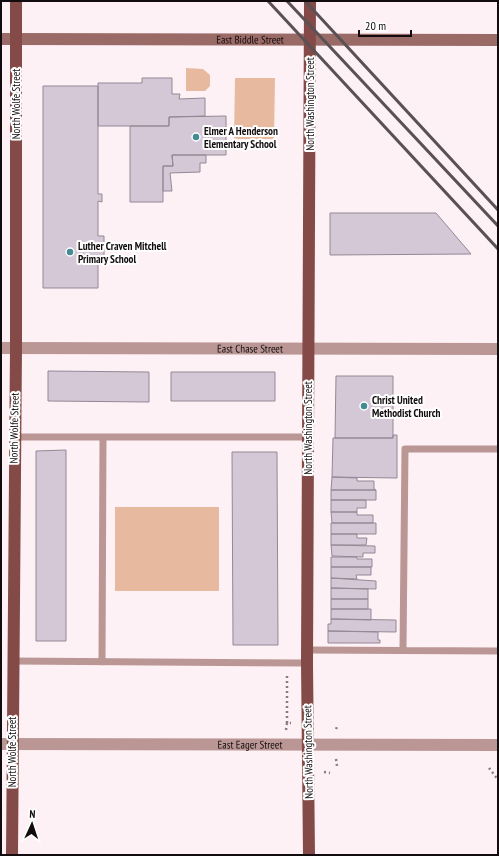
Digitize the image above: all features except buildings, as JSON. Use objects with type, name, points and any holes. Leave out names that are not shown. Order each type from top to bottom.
[{"type":"main road","name":"North Wolfe Street","points":[[12,855],[6,744],[12,661],[16,348],[16,1]]},
{"type":"main road","name":"North Washington Street","points":[[309,855],[307,650],[310,1]]},
{"type":"street","name":"East Biddle Street","points":[[1,39],[498,40]]},
{"type":"street","name":"East Chase Street","points":[[1,348],[498,349]]},
{"type":"street","name":"East Eager Street","points":[[6,744],[498,746]]},
{"type":"lane","points":[[14,437],[308,437]]},
{"type":"lane","points":[[102,662],[103,437]]},
{"type":"lane","points":[[403,650],[405,449],[498,449]]},
{"type":"lane","points":[[307,650],[498,651]]},
{"type":"lane","points":[[12,661],[307,663]]},
{"type":"path","points":[[286,730],[287,667]]},
{"type":"path","points":[[336,729],[338,725]]},
{"type":"path","points":[[336,759],[337,766]]},
{"type":"path","points":[[488,768],[498,778]]},
{"type":"path","points":[[324,772],[330,773]]},
{"type":"shaded area","points":[[186,68],[203,69],[210,75],[210,86],[205,91],[186,91]]},
{"type":"shaded area","points":[[235,78],[275,78],[274,139],[234,139]]},
{"type":"shaded area","points":[[115,507],[219,507],[219,591],[115,591]]},
{"type":"railway","points":[[268,1],[498,249]]},
{"type":"railway","points":[[287,1],[498,226]]},
{"type":"railway","points":[[305,1],[498,210]]},
{"type":"place","name":"Elmer A Henderson Elementary School","points":[[196,137]]},
{"type":"place","name":"Luther Craven Mitchell Primary School","points":[[70,252]]},
{"type":"place","name":"Christ United Methodist Church","points":[[364,406]]}]
